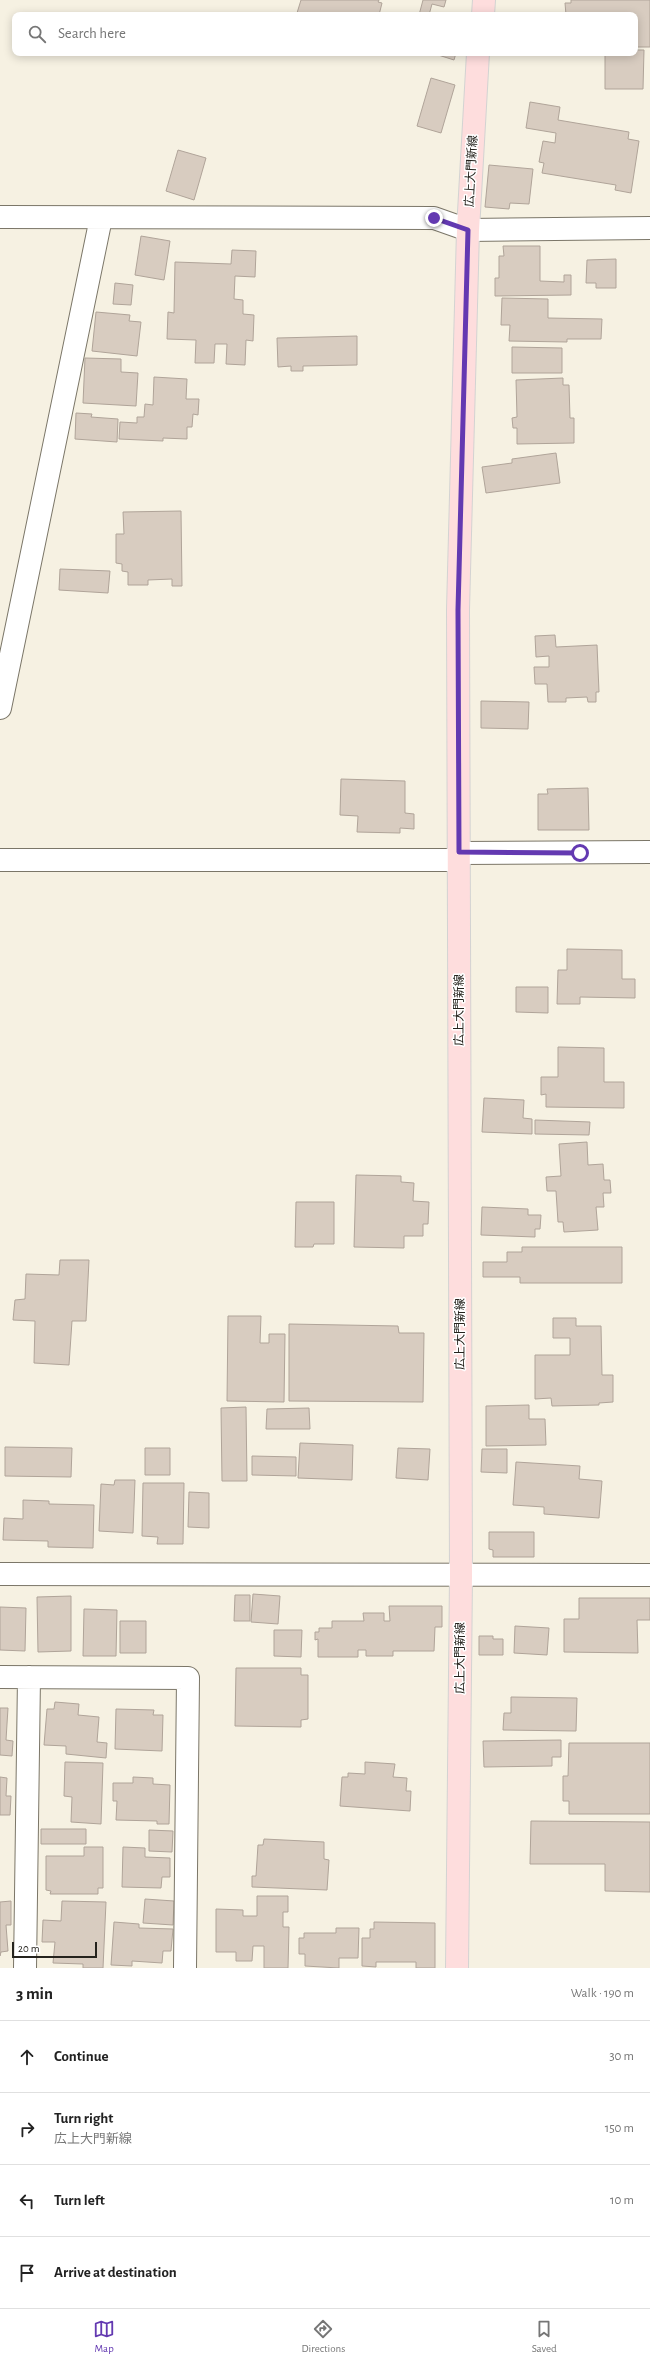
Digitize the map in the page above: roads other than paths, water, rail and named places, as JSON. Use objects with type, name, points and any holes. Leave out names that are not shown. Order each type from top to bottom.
[{"type":"main road","points":[[483,12],[484,0]]},
{"type":"main road","name":"広上大門新線","points":[[457,1968],[461,1576],[458,610],[468,230],[478,56]]},
{"type":"street","points":[[0,217],[434,218],[468,230],[650,228]]},
{"type":"street","points":[[0,708],[101,218]]},
{"type":"street","points":[[0,860],[459,856],[650,852]]},
{"type":"street","points":[[0,1574],[461,1576],[650,1575]]},
{"type":"street","points":[[0,1677],[188,1678],[184,1968]]},
{"type":"street","points":[[25,1968],[29,1677]]}]
